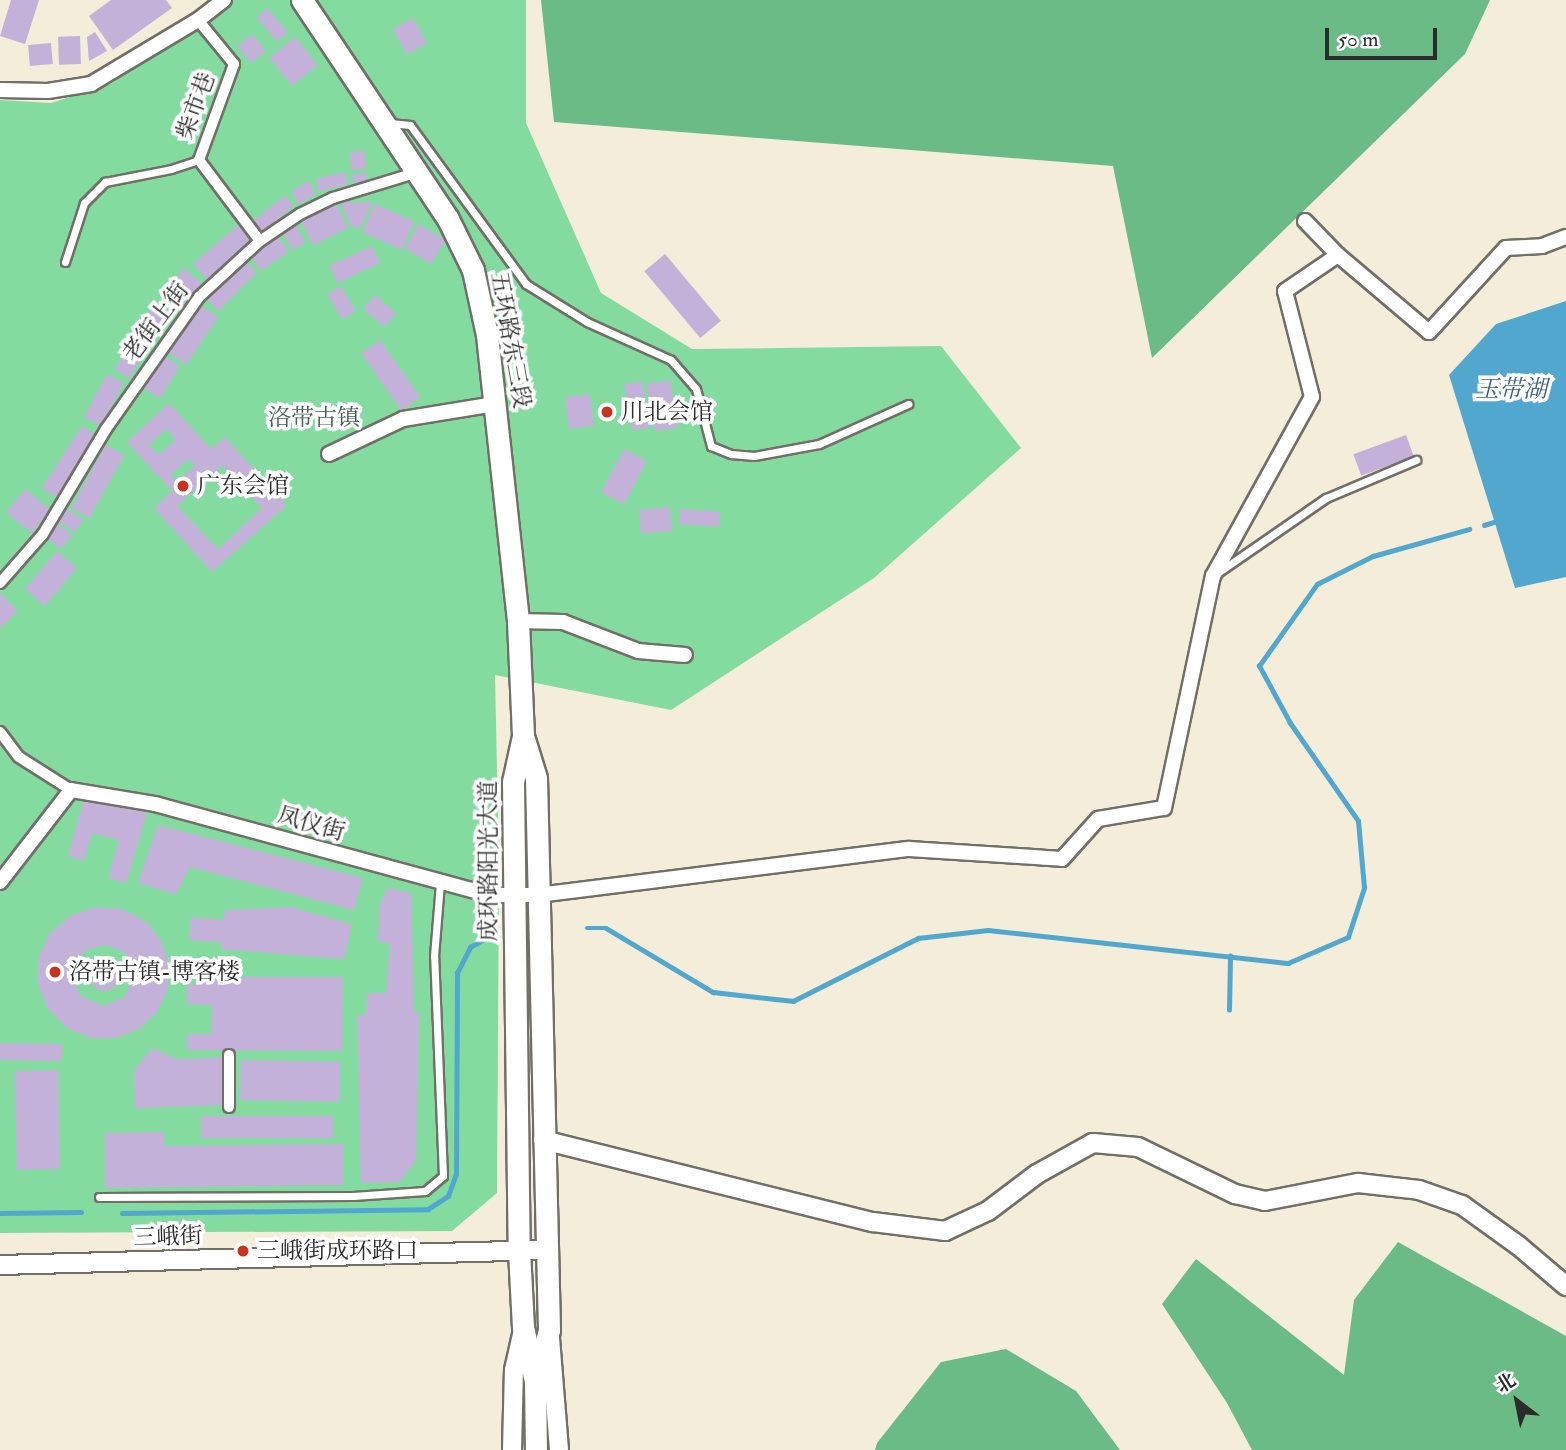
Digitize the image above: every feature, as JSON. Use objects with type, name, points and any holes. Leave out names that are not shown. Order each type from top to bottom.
[{"type":"main road","name":"五环路东三段","points":[[302,0],[420,172],[448,219],[472,270],[487,335],[495,404],[518,621],[523,736]]},
{"type":"main road","name":"成环路阳光大道","points":[[523,736],[536,778],[549,1330],[535,1381]]},
{"type":"main road","name":"成环路阳光大道","points":[[523,736],[513,782],[519,1251],[523,1327],[535,1381],[536,1450]]},
{"type":"street","points":[[0,90],[48,91],[91,84],[198,20],[224,0]]},
{"type":"street","name":"柴市巷","points":[[198,20],[234,64],[199,160],[260,241]]},
{"type":"street","name":"老街上街","points":[[0,583],[43,534],[106,429],[198,298],[260,241],[300,214],[333,198],[420,172]]},
{"type":"street","points":[[1305,221],[1338,256],[1429,332],[1506,248],[1542,246],[1566,237]]},
{"type":"street","points":[[1213,576],[1312,397],[1285,291],[1338,256]]},
{"type":"street","points":[[329,454],[403,419],[495,404]]},
{"type":"street","name":"凤仪街","points":[[71,790],[155,804],[440,883],[489,895],[514,897],[909,849],[1062,859],[1098,819],[1164,808],[1213,576]]},
{"type":"street","points":[[518,621],[564,622],[638,651],[685,655]]},
{"type":"street","points":[[0,732],[19,757],[71,790],[0,882]]},
{"type":"street","points":[[229,1055],[229,1107]]},
{"type":"street","points":[[543,1140],[873,1222],[945,1231],[988,1212],[1037,1174],[1093,1143],[1138,1147],[1235,1194],[1265,1201],[1358,1183],[1419,1190],[1462,1205],[1519,1246],[1566,1286]]},
{"type":"street","name":"三峨街","points":[[0,1265],[547,1250]]},
{"type":"street","points":[[512,1450],[514,1370],[523,1327]]},
{"type":"street","points":[[549,1330],[558,1405],[559,1450]]},
{"type":"lane","points":[[386,122],[410,125],[526,284],[587,322],[671,360],[696,389],[711,446],[731,454],[754,456],[819,444],[908,404]]},
{"type":"lane","points":[[65,262],[84,203],[105,182],[171,169],[199,160]]},
{"type":"lane","points":[[1213,576],[1326,498],[1416,460]]},
{"type":"lane","points":[[99,1197],[353,1196],[425,1191],[443,1176],[434,956],[440,883]]},
{"type":"green space","name":"洛带古镇","points":[[230,0],[526,0],[526,123],[601,293],[692,349],[941,346],[1021,448],[874,578],[671,710],[495,675],[499,866],[497,1193],[452,1231],[0,1233],[0,100],[51,103],[111,84]]},
{"type":"green space","points":[[541,0],[1490,0],[1465,54],[1152,358],[1113,166],[554,122]]},
{"type":"green space","points":[[1398,1242],[1566,1336],[1566,1450],[1252,1450],[1227,1403],[1162,1304],[1196,1259],[1344,1375],[1354,1300]]},
{"type":"green space","points":[[1006,1349],[1076,1391],[1120,1450],[875,1450],[877,1443],[941,1362]]},
{"type":"water","name":"玉带湖","points":[[1566,301],[1566,577],[1515,588],[1449,375],[1496,324]]},
{"type":"building","points":[[11,0],[39,0],[25,44],[0,36]]},
{"type":"building","points":[[111,0],[166,0],[172,8],[113,50],[89,16]]},
{"type":"building","points":[[267,8],[288,32],[277,41],[256,17]]},
{"type":"building","points":[[413,18],[427,43],[407,55],[393,29]]},
{"type":"building","points":[[95,32],[107,51],[89,61],[87,37]]},
{"type":"building","points":[[252,34],[266,51],[251,63],[237,46]]},
{"type":"building","points":[[80,36],[81,64],[59,65],[58,37]]},
{"type":"building","points":[[295,37],[318,65],[292,86],[269,58]]},
{"type":"building","points":[[51,43],[53,64],[30,66],[28,45]]},
{"type":"building","points":[[365,151],[366,169],[351,170],[350,152]]},
{"type":"building","points":[[345,172],[348,185],[319,191],[316,179]]},
{"type":"building","points":[[367,173],[367,182],[353,182],[352,174]]},
{"type":"building","points":[[308,181],[316,194],[299,204],[291,192]]},
{"type":"building","points":[[285,195],[294,206],[259,234],[250,223]]},
{"type":"building","points":[[335,202],[348,228],[313,246],[300,220]]},
{"type":"building","points":[[373,202],[360,228],[352,227],[340,203]]},
{"type":"building","points":[[375,204],[414,221],[402,250],[362,232]]},
{"type":"building","points":[[239,224],[253,240],[207,280],[193,264]]},
{"type":"building","points":[[295,224],[306,242],[293,250],[282,232]]},
{"type":"building","points":[[419,224],[446,240],[431,264],[405,248]]},
{"type":"building","points":[[278,236],[289,252],[261,271],[250,256]]},
{"type":"building","points":[[372,246],[380,263],[337,283],[329,266]]},
{"type":"building","points":[[665,254],[721,321],[700,338],[644,271]]},
{"type":"building","points":[[244,260],[257,273],[219,311],[206,298]]},
{"type":"building","points":[[184,268],[202,283],[178,310],[161,296]]},
{"type":"building","points":[[341,286],[356,311],[342,319],[327,294]]},
{"type":"building","points":[[375,295],[396,313],[384,327],[363,309]]},
{"type":"building","points":[[156,302],[173,314],[148,350],[131,338]]},
{"type":"building","points":[[200,305],[218,317],[186,365],[168,352]]},
{"type":"building","points":[[380,340],[420,397],[401,411],[361,353]]},
{"type":"building","points":[[130,344],[145,353],[129,378],[115,370]]},
{"type":"building","points":[[164,356],[180,366],[160,398],[144,388]]},
{"type":"building","points":[[107,374],[124,383],[101,426],[84,417]]},
{"type":"building","points":[[670,380],[678,427],[655,431],[646,384]]},
{"type":"building","points":[[642,381],[650,427],[632,430],[624,384]]},
{"type":"building","points":[[590,394],[594,426],[569,429],[565,397]]},
{"type":"building","name":"广东会馆","points":[[169,403],[211,449],[225,437],[287,505],[212,572],[154,508],[172,491],[127,442]],"holes":[[[166,429],[176,439],[158,455],[149,445]],[[189,459],[195,466],[177,481],[171,474]],[[222,465],[262,508],[218,549],[177,506]]]},
{"type":"building","points":[[82,426],[96,435],[56,497],[42,488]]},
{"type":"building","points":[[1406,435],[1414,457],[1361,476],[1353,454]]},
{"type":"building","points":[[106,445],[124,455],[89,518],[71,508]]},
{"type":"building","points":[[624,449],[647,461],[624,504],[601,492]]},
{"type":"building","points":[[25,489],[51,510],[32,533],[6,512]]},
{"type":"building","points":[[670,507],[672,531],[641,534],[639,510]]},
{"type":"building","points":[[68,509],[83,520],[75,532],[59,521]]},
{"type":"building","points":[[680,509],[720,512],[719,527],[679,524]]},
{"type":"building","points":[[58,524],[72,535],[61,549],[47,538]]},
{"type":"building","points":[[57,551],[77,568],[45,606],[25,589]]},
{"type":"building","points":[[0,593],[18,611],[0,628]]},
{"type":"building","points":[[85,796],[147,813],[126,883],[108,878],[119,840],[92,833],[84,861],[68,856]]},
{"type":"building","points":[[158,825],[363,878],[354,910],[190,867],[176,894],[138,883]]},
{"type":"building","points":[[388,888],[411,893],[414,1012],[419,1012],[416,1160],[400,1182],[361,1183],[357,1015],[366,1015],[367,993],[386,993],[390,943],[378,942],[379,906]]},
{"type":"building","name":"洛带古镇-博客楼","points":[[95,907],[122,909],[145,921],[161,940],[169,963],[168,989],[157,1012],[139,1029],[116,1038],[90,1038],[67,1028],[48,1009],[38,985],[38,958],[50,933],[70,916]],"holes":[[[106,945],[122,951],[129,958],[134,973],[126,996],[104,1006],[81,996],[73,981],[73,971],[88,949]]]},
{"type":"building","points":[[290,907],[352,924],[344,959],[221,949],[221,942],[189,940],[191,917],[224,920],[225,910]]},
{"type":"building","points":[[100,959],[110,959],[121,970],[118,985],[109,991],[98,990],[90,982],[96,979],[107,984],[114,978],[110,967],[101,966],[96,970],[91,966]]},
{"type":"building","points":[[208,977],[343,977],[342,1051],[187,1050],[187,1034],[211,1034],[212,1005],[187,1004],[187,984],[208,984]]},
{"type":"building","points":[[0,1043],[62,1044],[62,1061],[0,1060]]},
{"type":"building","points":[[152,1048],[177,1059],[225,1057],[227,1105],[135,1108],[134,1071]]},
{"type":"building","points":[[241,1060],[340,1062],[339,1102],[240,1100]]},
{"type":"building","points":[[58,1070],[60,1169],[17,1170],[15,1071]]},
{"type":"building","points":[[201,1116],[333,1116],[333,1138],[201,1138]]},
{"type":"building","points":[[164,1132],[164,1146],[343,1144],[343,1185],[105,1188],[105,1133]]},
{"type":"waterway","points":[[1484,525],[1500,520]]},
{"type":"waterway","points":[[587,928],[606,928],[713,992],[793,1001],[918,938],[988,930],[1288,963],[1348,937],[1364,888],[1358,821],[1290,723],[1259,666],[1317,584],[1373,556],[1469,529]]},
{"type":"waterway","points":[[122,1213],[428,1209],[448,1196],[456,1174],[457,973],[470,947],[492,935]]},
{"type":"waterway","points":[[1229,1010],[1230,956]]},
{"type":"waterway","points":[[0,1213],[81,1212]]},
{"type":"place","name":"川北会馆","points":[[607,412]]},
{"type":"place","name":"广东会馆","points":[[183,486]]},
{"type":"place","name":"洛带古镇-博客楼","points":[[55,972]]},
{"type":"place","name":"三峨街成环路口","points":[[243,1251]]}]
